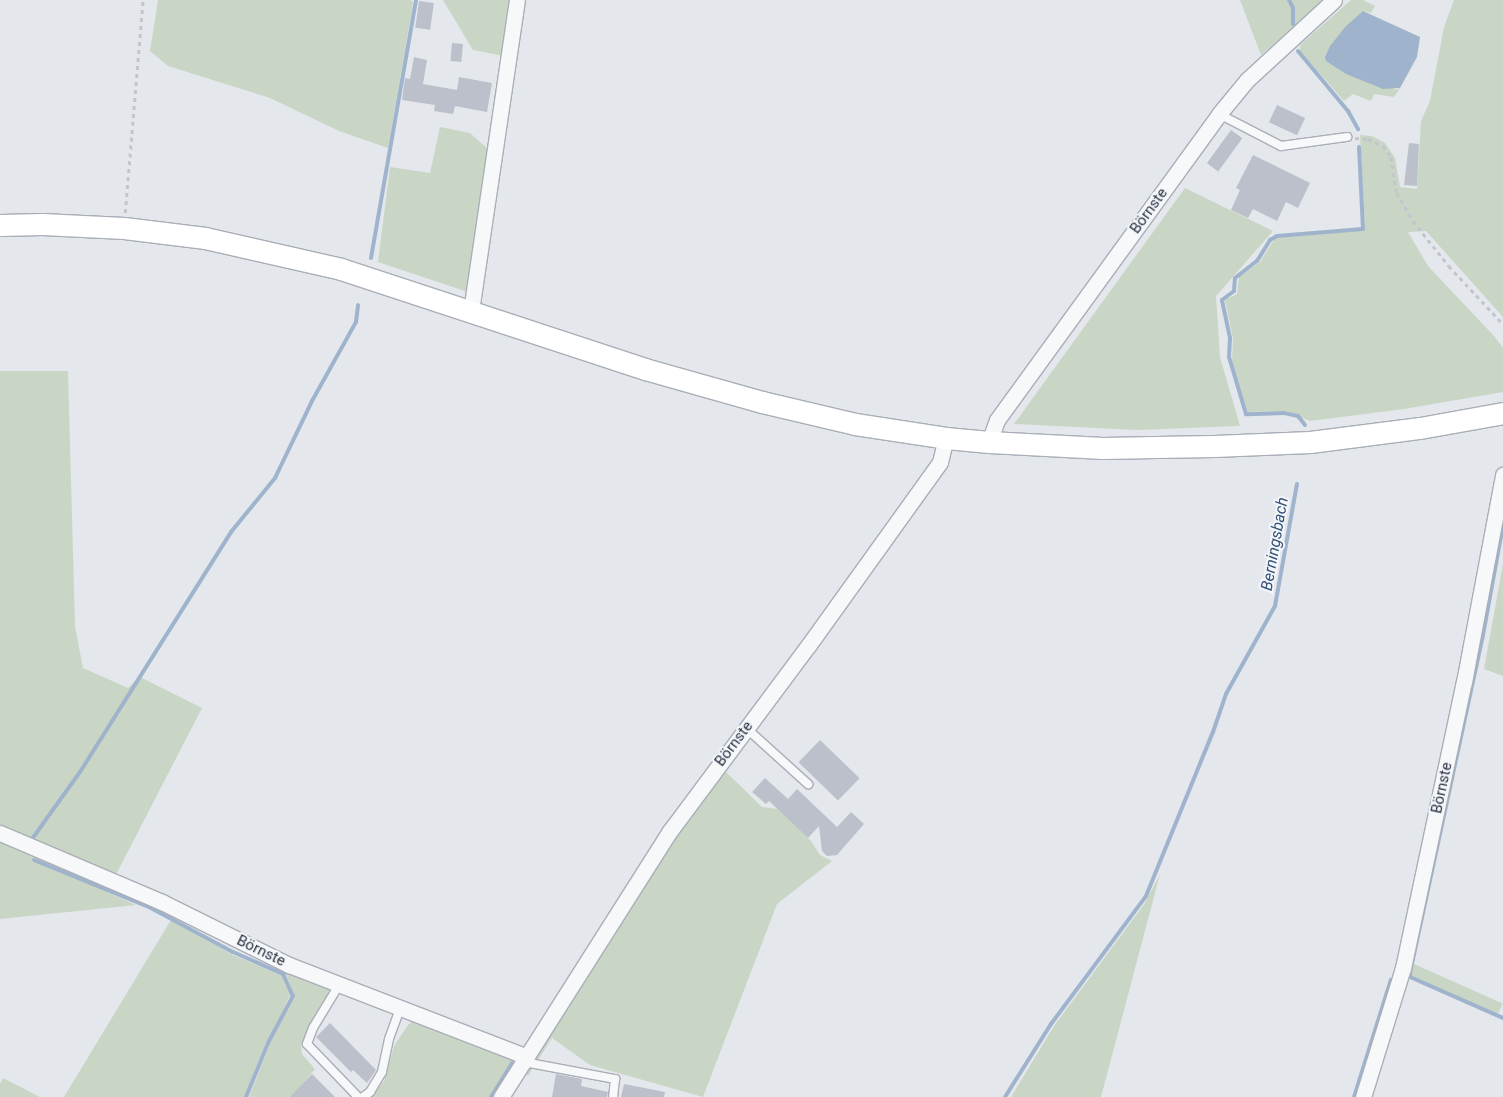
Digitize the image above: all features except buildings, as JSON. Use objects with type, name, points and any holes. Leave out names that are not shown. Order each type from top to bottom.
[{"type":"main road","points":[[0,225],[42,224],[124,228],[205,238],[342,269],[646,369],[762,402],[855,424],[946,438],[1103,448],[1310,442],[1420,428],[1503,413]]},
{"type":"street","points":[[471,310],[517,0]]},
{"type":"street","name":"Börnste","points":[[989,442],[997,420],[1219,114],[1247,80],[1334,0]]},
{"type":"street","name":"Börnste","points":[[501,1097],[670,831],[808,646],[940,462],[946,438]]},
{"type":"street","name":"Börnste","points":[[1363,1097],[1403,968],[1464,682],[1503,475]]},
{"type":"street","name":"Börnste","points":[[0,833],[162,902],[288,965],[525,1059]]},
{"type":"lane","points":[[1219,114],[1281,146],[1347,137]]},
{"type":"lane","points":[[746,728],[808,784]]},
{"type":"lane","points":[[339,984],[313,1028],[308,1044],[358,1097]]},
{"type":"lane","points":[[363,1097],[370,1092],[382,1072],[388,1039],[400,1008]]},
{"type":"lane","points":[[525,1059],[615,1079],[613,1097]]},
{"type":"path","points":[[124,228],[143,0]]},
{"type":"path","points":[[1347,137],[1368,139],[1383,146],[1391,157],[1398,193],[1413,221],[1449,266],[1503,324]]},
{"type":"green space","points":[[158,0],[411,0],[413,3],[388,148],[339,131],[270,98],[168,66],[150,51]]},
{"type":"green space","points":[[443,0],[512,0],[504,56],[473,50]]},
{"type":"green space","points":[[1240,0],[1325,0],[1261,55]]},
{"type":"green space","points":[[1351,0],[1363,0],[1375,6],[1371,13],[1363,11],[1395,90],[1400,88],[1394,97],[1374,94],[1371,101],[1353,94],[1344,101],[1300,51],[1300,45]]},
{"type":"green space","points":[[1454,0],[1503,0],[1503,317],[1426,231],[1408,232],[1428,266],[1503,348],[1503,392],[1404,409],[1310,421],[1286,411],[1247,412],[1232,363],[1233,339],[1225,300],[1237,294],[1239,277],[1260,262],[1275,238],[1365,230],[1360,135],[1372,136],[1385,143],[1395,158],[1400,187],[1417,189],[1421,121],[1430,101],[1444,27]]},
{"type":"green space","points":[[440,127],[470,133],[490,151],[468,292],[378,262],[390,167],[430,173]]},
{"type":"green space","points":[[1185,188],[1273,231],[1216,296],[1220,357],[1240,426],[1137,430],[1014,424]]},
{"type":"green space","points":[[0,371],[68,371],[75,626],[83,668],[128,688],[140,677],[202,708],[107,892],[136,905],[0,919]]},
{"type":"green space","points":[[1503,564],[1503,676],[1484,669]]},
{"type":"green space","points":[[725,771],[762,807],[778,809],[811,841],[820,855],[832,861],[777,904],[703,1097],[590,1065],[552,1038],[528,1076],[525,1073],[665,850],[667,851]]},
{"type":"green space","points":[[1160,874],[1101,1097],[1011,1097],[1054,1026],[1145,903]]},
{"type":"green space","points":[[171,920],[233,955],[282,976],[290,995],[279,1021],[266,1042],[244,1097],[64,1097]]},
{"type":"green space","points":[[1414,964],[1503,1003],[1498,1014],[1409,975]]},
{"type":"green space","points":[[285,972],[330,990],[330,995],[301,1046],[302,1054],[315,1069],[292,1097],[249,1097],[270,1043],[295,997]]},
{"type":"green space","points":[[413,1021],[509,1056],[514,1065],[494,1097],[371,1097],[384,1081],[394,1046],[408,1025]]},
{"type":"green space","points":[[3,1078],[40,1097],[0,1097],[0,1084]]},
{"type":"water","points":[[1363,11],[1420,37],[1417,57],[1400,88],[1383,89],[1346,74],[1326,61],[1325,57],[1330,46],[1346,26]]},
{"type":"waterway","points":[[371,258],[416,0]]},
{"type":"waterway","name":"Berningsbach","points":[[1289,0],[1293,8],[1293,24]]},
{"type":"waterway","name":"Berningsbach","points":[[1298,51],[1348,111],[1358,129]]},
{"type":"waterway","name":"Berningsbach","points":[[1305,425],[1298,416],[1284,413],[1246,414],[1229,357],[1230,338],[1222,300],[1234,291],[1235,278],[1257,261],[1270,240],[1277,236],[1363,229],[1359,147]]},
{"type":"waterway","points":[[32,839],[80,772],[231,532],[275,478],[312,401],[356,322],[358,305]]},
{"type":"waterway","points":[[1005,1097],[1051,1024],[1146,896],[1213,732],[1226,694],[1275,606],[1297,484]]},
{"type":"waterway","points":[[1503,525],[1483,635],[1410,972],[1410,977],[1503,1018]]},
{"type":"waterway","points":[[34,860],[149,907],[233,952],[283,974],[293,996],[268,1043],[246,1097]]},
{"type":"waterway","points":[[1354,1097],[1391,980]]},
{"type":"waterway","points":[[491,1097],[512,1063]]}]
